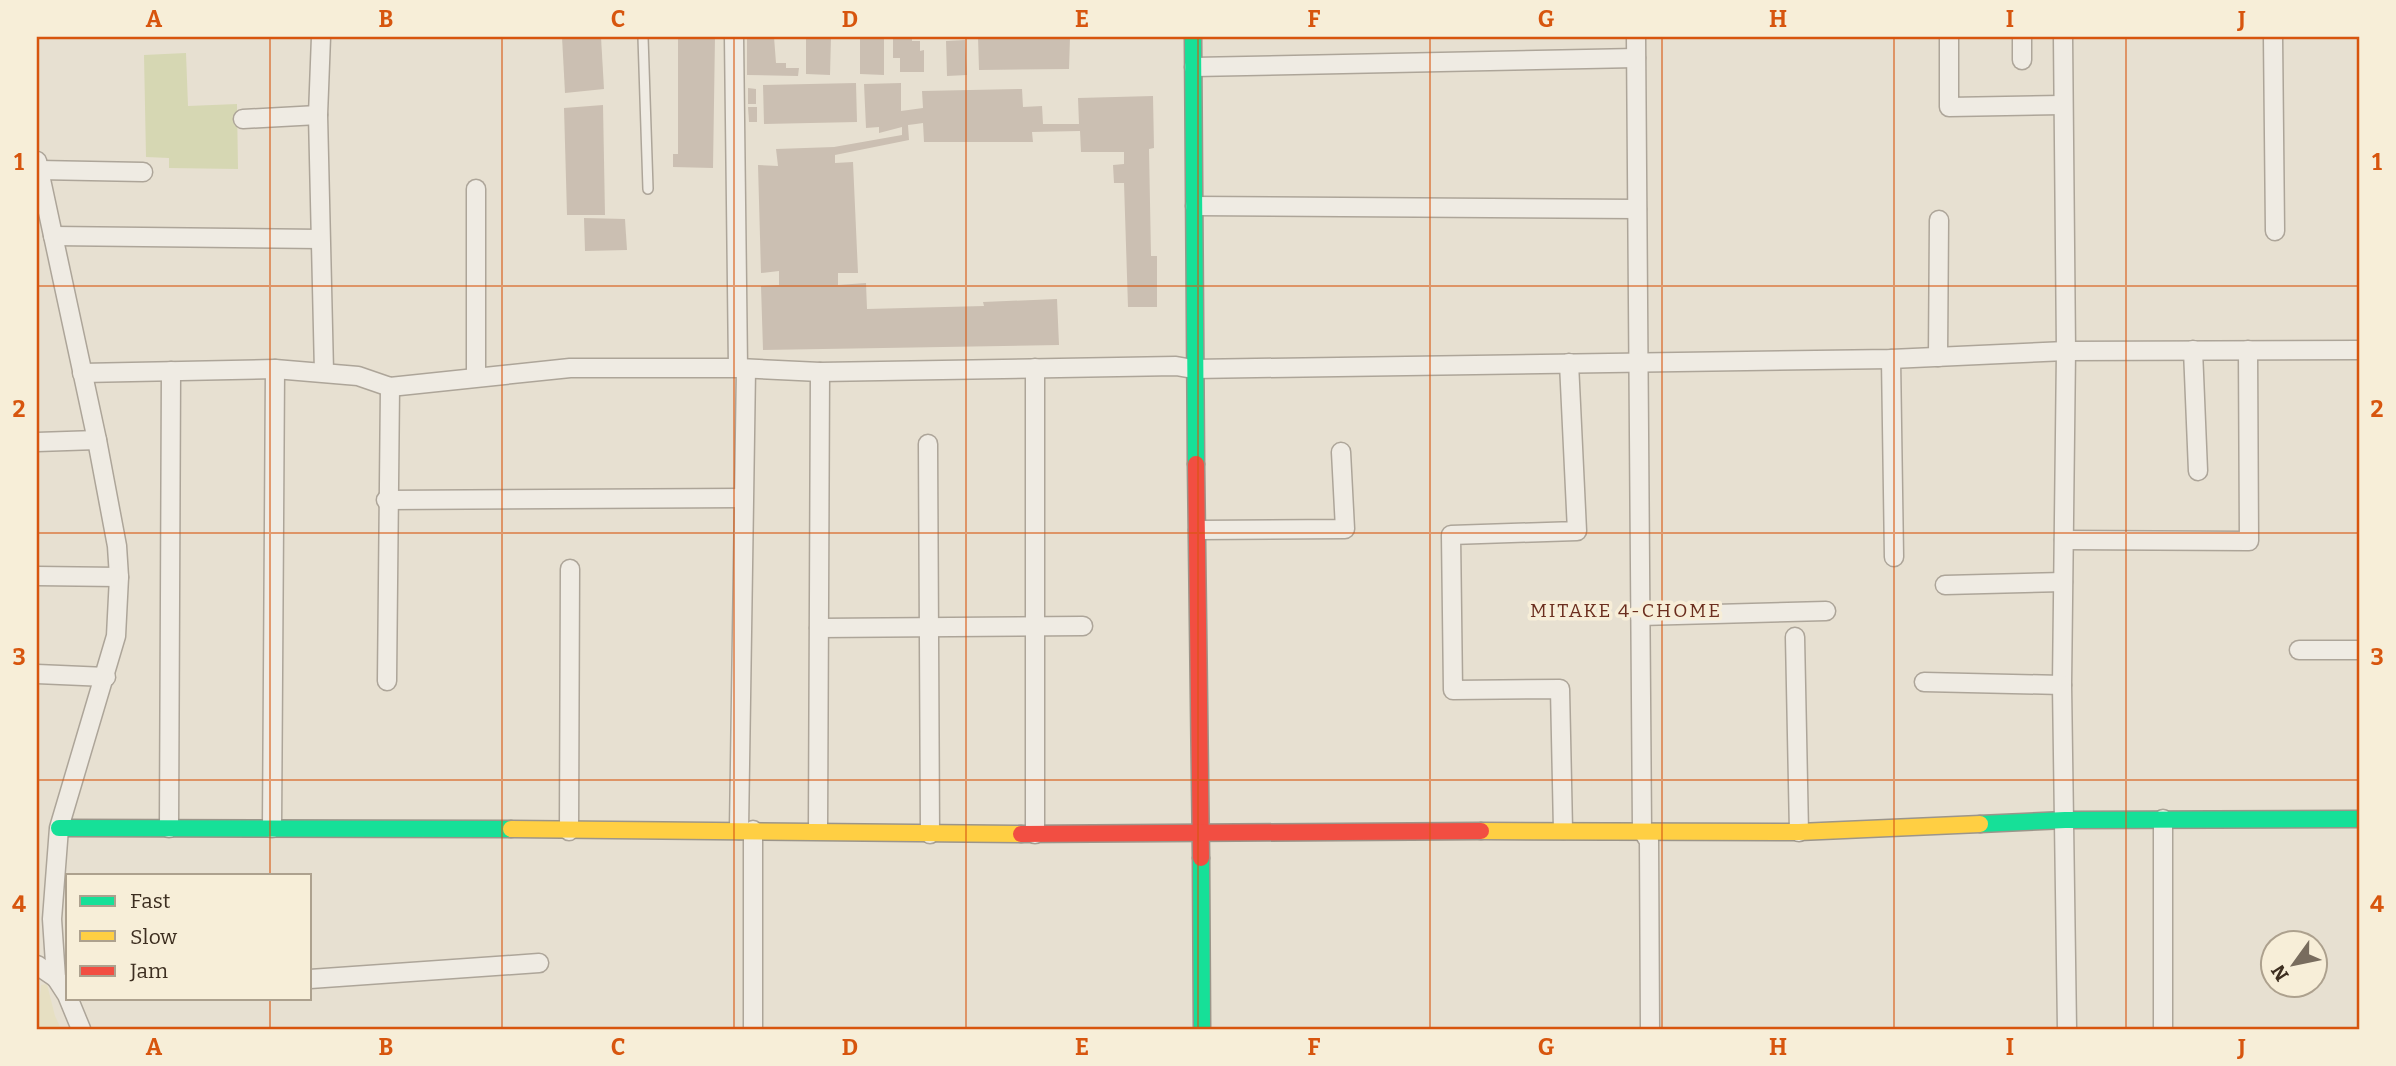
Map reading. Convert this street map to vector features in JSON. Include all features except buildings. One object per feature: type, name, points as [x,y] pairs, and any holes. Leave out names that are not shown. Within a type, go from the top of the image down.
[{"type":"street","points":[[321,37],[318,115],[324,372]]},
{"type":"street","points":[[734,37],[742,368],[746,830],[753,1029]]},
{"type":"street","points":[[1193,37],[1193,369],[1198,530],[1202,1029]]},
{"type":"street","points":[[1636,37],[1642,831],[1648,841],[1650,1029]]},
{"type":"street","points":[[1949,37],[1949,107],[2062,105]]},
{"type":"street","points":[[2022,37],[2022,60]]},
{"type":"street","points":[[2063,37],[2066,351],[2062,685],[2067,1029]]},
{"type":"street","points":[[2273,37],[2275,231]]},
{"type":"street","points":[[1194,67],[1636,58]]},
{"type":"street","points":[[243,119],[318,115]]},
{"type":"street","points":[[56,978],[52,919],[59,828],[116,636],[119,577],[117,546],[97,440],[53,236],[39,189],[38,166],[143,172]]},
{"type":"street","points":[[476,189],[476,377]]},
{"type":"street","points":[[1195,206],[1637,209]]},
{"type":"street","points":[[1938,356],[1939,220]]},
{"type":"street","points":[[53,236],[320,239]]},
{"type":"street","points":[[2193,350],[2198,471]]},
{"type":"street","points":[[2064,540],[2249,541],[2248,350]]},
{"type":"street","points":[[82,373],[275,369],[358,376],[390,387],[570,368],[742,368],[820,372],[1175,366],[1193,369],[1891,359],[2066,351],[2359,350]]},
{"type":"street","points":[[1891,359],[1894,557]]},
{"type":"street","points":[[1563,830],[1560,690],[1453,690],[1451,535],[1577,531],[1569,363]]},
{"type":"street","points":[[1035,368],[1035,834]]},
{"type":"street","points":[[272,828],[275,369]]},
{"type":"street","points":[[169,828],[171,371]]},
{"type":"street","points":[[818,830],[820,372]]},
{"type":"street","points":[[387,681],[386,500],[390,387]]},
{"type":"street","points":[[37,442],[97,440]]},
{"type":"street","points":[[928,444],[930,835]]},
{"type":"street","points":[[1198,530],[1345,529],[1341,452]]},
{"type":"street","points":[[386,500],[742,498]]},
{"type":"street","points":[[569,831],[570,569]]},
{"type":"street","points":[[37,576],[119,577]]},
{"type":"street","points":[[1945,585],[2063,582]]},
{"type":"street","points":[[1640,616],[1826,611]]},
{"type":"street","points":[[819,628],[1083,626]]},
{"type":"street","points":[[1795,637],[1799,832]]},
{"type":"street","points":[[2299,650],[2359,650]]},
{"type":"street","points":[[37,674],[106,677]]},
{"type":"street","points":[[1924,682],[2062,685]]},
{"type":"street","points":[[2163,819],[2163,1029]]},
{"type":"street","points":[[59,828],[818,830],[930,835],[1200,835],[1563,830],[1799,832],[2065,820],[2359,819]]},
{"type":"street","points":[[312,979],[539,963]]},
{"type":"street","points":[[37,965],[56,978],[66,992]]},
{"type":"street","points":[[70,1000],[81,1029]]},
{"type":"lane","points":[[643,37],[648,189]]},
{"type":"shaded area","points":[[47,984],[61,1029],[37,1029],[41,985]]},
{"type":"green space","points":[[186,53],[188,106],[237,104],[238,169],[169,168],[169,158],[146,157],[144,55]]},
{"type":"traffic: fast","points":[[1193,37],[1196,464]]},
{"type":"traffic: fast","points":[[1980,824],[2065,820],[2359,819]]},
{"type":"traffic: fast","points":[[59,828],[511,829]]},
{"type":"traffic: fast","points":[[1201,858],[1202,1029]]},
{"type":"traffic: slow","points":[[1481,831],[1799,832],[1980,824]]},
{"type":"traffic: slow","points":[[511,829],[1021,834]]},
{"type":"traffic: jam","points":[[1196,464],[1201,858]]},
{"type":"traffic: jam","points":[[1021,834],[1481,831]]},
{"type":"district","name":"MITAKE 4-CHOME","points":[[1626,610]]}]
